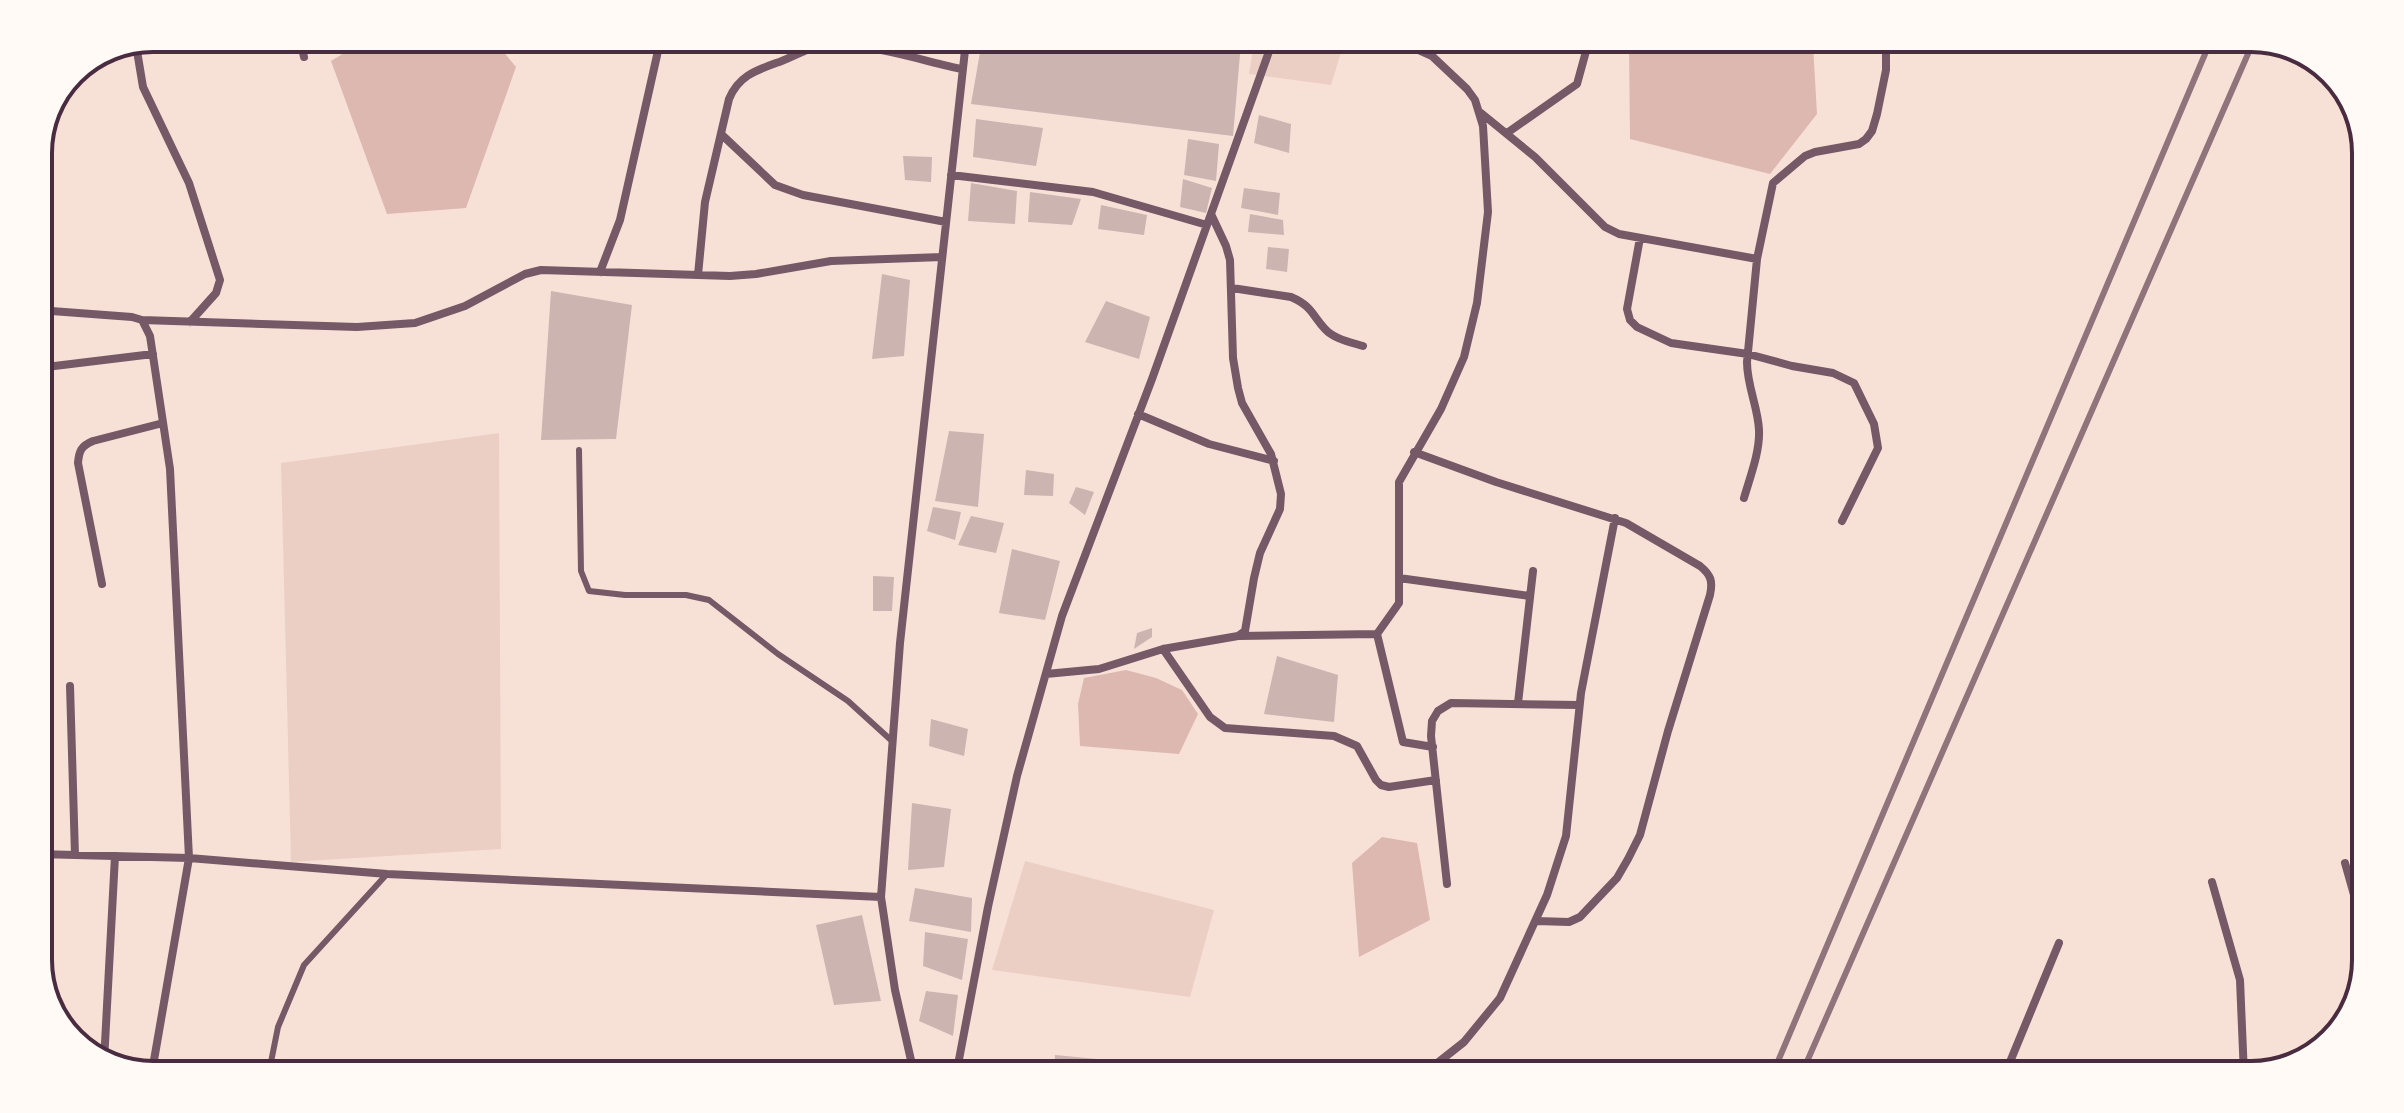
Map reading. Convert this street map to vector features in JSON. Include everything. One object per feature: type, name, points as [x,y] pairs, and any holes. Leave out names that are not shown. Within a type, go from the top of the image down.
[{"type":"street","points":[[303,52],[304,57]]},
{"type":"street","points":[[600,272],[620,220],[658,52]]},
{"type":"street","points":[[698,275],[705,202],[734,87],[743,78],[802,52]]},
{"type":"street","points":[[884,52],[962,69]]},
{"type":"street","points":[[911,1061],[895,990],[881,897],[900,643],[964,52]]},
{"type":"street","points":[[959,1061],[1017,776],[1062,616],[1269,52]]},
{"type":"street","points":[[1425,52],[1448,69],[1467,89],[1481,113],[1535,157],[1594,218],[1619,234],[1757,259]]},
{"type":"street","points":[[1507,133],[1577,84],[1586,52]]},
{"type":"street","points":[[1744,498],[1759,443],[1759,428],[1747,376],[1757,259],[1769,193],[1780,175],[1805,156],[1859,144],[1872,131],[1886,70],[1886,52]]},
{"type":"street","points":[[137,54],[143,87],[189,183],[218,271],[220,286],[190,322]]},
{"type":"street","points":[[1433,747],[1403,742],[1377,634],[1399,603],[1399,482],[1441,409],[1464,357],[1477,303],[1488,212],[1481,113]]},
{"type":"street","points":[[721,134],[775,185],[803,195],[946,222]]},
{"type":"street","points":[[951,175],[1093,192],[1207,225]]},
{"type":"street","points":[[1211,214],[1230,260],[1233,358],[1238,388],[1242,403],[1274,461],[1281,494],[1280,509],[1260,553],[1247,625],[1238,636]]},
{"type":"street","points":[[1640,238],[1627,309],[1630,320],[1648,334],[1671,343],[1748,354],[1833,373],[1854,383],[1874,424],[1878,448],[1842,521]]},
{"type":"street","points":[[52,311],[142,320],[357,327],[415,323],[465,306],[525,274],[541,270],[756,274],[831,261],[942,257]]},
{"type":"street","points":[[1232,288],[1291,297],[1315,313],[1327,331],[1363,346]]},
{"type":"street","points":[[142,320],[147,325],[153,354],[170,469],[189,858],[154,1061]]},
{"type":"street","points":[[52,366],[153,354]]},
{"type":"street","points":[[1138,414],[1209,444],[1274,461]]},
{"type":"street","points":[[102,584],[78,463],[79,452],[84,445],[93,441],[163,423]]},
{"type":"street","points":[[1414,452],[1496,482],[1615,518],[1708,572],[1712,586],[1640,835],[1628,859],[1617,878],[1580,917],[1569,922],[1536,921]]},
{"type":"street","points":[[1440,1061],[1464,1042],[1500,998],[1536,921],[1566,836],[1579,705],[1615,518]]},
{"type":"street","points":[[1518,703],[1533,571]]},
{"type":"street","points":[[1399,578],[1530,596]]},
{"type":"street","points":[[1046,674],[1099,669],[1163,649],[1238,636],[1377,634]]},
{"type":"street","points":[[1163,649],[1210,717],[1225,728],[1334,736],[1357,746],[1381,785],[1389,787],[1436,780]]},
{"type":"street","points":[[70,686],[75,855]]},
{"type":"street","points":[[1447,884],[1433,747],[1432,721],[1438,711],[1451,703],[1579,705]]},
{"type":"street","points":[[52,854],[189,858],[387,874],[881,897]]},
{"type":"street","points":[[105,1048],[115,856]]},
{"type":"street","points":[[2345,863],[2352,888]]},
{"type":"street","points":[[2212,882],[2240,980],[2243,1061]]},
{"type":"street","points":[[2010,1061],[2059,943]]},
{"type":"lane","points":[[579,450],[581,571],[589,591],[625,595],[686,595],[709,600],[778,654],[848,701],[892,741]]},
{"type":"lane","points":[[271,1061],[278,1027],[304,965],[387,874]]},
{"type":"shaded area","points":[[346,52],[504,52],[516,67],[466,208],[387,214],[331,61]]},
{"type":"shaded area","points":[[1253,52],[1341,52],[1331,85],[1249,74]]},
{"type":"shaded area","points":[[1629,52],[1813,52],[1817,114],[1770,174],[1630,139]]},
{"type":"shaded area","points":[[499,433],[501,849],[291,862],[281,463]]},
{"type":"shaded area","points":[[1126,670],[1156,678],[1182,690],[1198,714],[1179,754],[1080,746],[1078,704],[1084,678]]},
{"type":"shaded area","points":[[1382,837],[1417,843],[1430,920],[1359,957],[1352,863]]},
{"type":"shaded area","points":[[1025,861],[1214,910],[1190,997],[992,970]]},
{"type":"building","points":[[980,52],[1240,52],[1233,136],[971,104]]},
{"type":"building","points":[[1259,115],[1291,124],[1289,153],[1254,143]]},
{"type":"building","points":[[976,119],[1043,128],[1036,166],[973,157]]},
{"type":"building","points":[[1188,139],[1219,144],[1216,181],[1184,175]]},
{"type":"building","points":[[903,156],[932,157],[931,182],[905,180]]},
{"type":"building","points":[[1183,179],[1212,188],[1206,213],[1180,207]]},
{"type":"building","points":[[971,183],[1017,191],[1015,224],[968,221]]},
{"type":"building","points":[[1244,188],[1280,193],[1278,215],[1241,208]]},
{"type":"building","points":[[1030,192],[1081,199],[1072,225],[1028,222]]},
{"type":"building","points":[[1101,205],[1147,215],[1144,235],[1098,229]]},
{"type":"building","points":[[1250,214],[1283,220],[1284,235],[1248,232]]},
{"type":"building","points":[[1268,247],[1289,249],[1287,272],[1266,269]]},
{"type":"building","points":[[882,274],[910,280],[904,356],[872,359]]},
{"type":"building","points":[[551,291],[632,305],[616,439],[541,440]]},
{"type":"building","points":[[1106,301],[1150,317],[1139,359],[1085,342]]},
{"type":"building","points":[[949,431],[984,434],[978,507],[935,501]]},
{"type":"building","points":[[1026,470],[1054,474],[1053,496],[1024,495]]},
{"type":"building","points":[[1076,487],[1094,492],[1085,515],[1069,503]]},
{"type":"building","points":[[933,507],[961,512],[955,540],[927,531]]},
{"type":"building","points":[[971,516],[1004,523],[996,553],[958,545]]},
{"type":"building","points":[[1012,549],[1060,561],[1045,620],[999,613]]},
{"type":"building","points":[[873,576],[894,577],[892,611],[873,611]]},
{"type":"building","points":[[1152,628],[1152,637],[1134,649],[1137,633]]},
{"type":"building","points":[[1277,656],[1338,675],[1334,722],[1264,714]]},
{"type":"building","points":[[931,719],[968,729],[964,756],[929,746]]},
{"type":"building","points":[[912,803],[951,809],[944,867],[908,870]]},
{"type":"building","points":[[915,888],[972,898],[971,932],[909,921]]},
{"type":"building","points":[[862,915],[881,1001],[834,1005],[816,925]]},
{"type":"building","points":[[925,932],[968,939],[962,980],[923,966]]},
{"type":"building","points":[[926,991],[958,995],[953,1036],[919,1021]]},
{"type":"building","points":[[1055,1055],[1118,1061],[1055,1061]]},
{"type":"railway","points":[[1778,1061],[2206,52]]},
{"type":"railway","points":[[1807,1061],[2249,52]]}]
